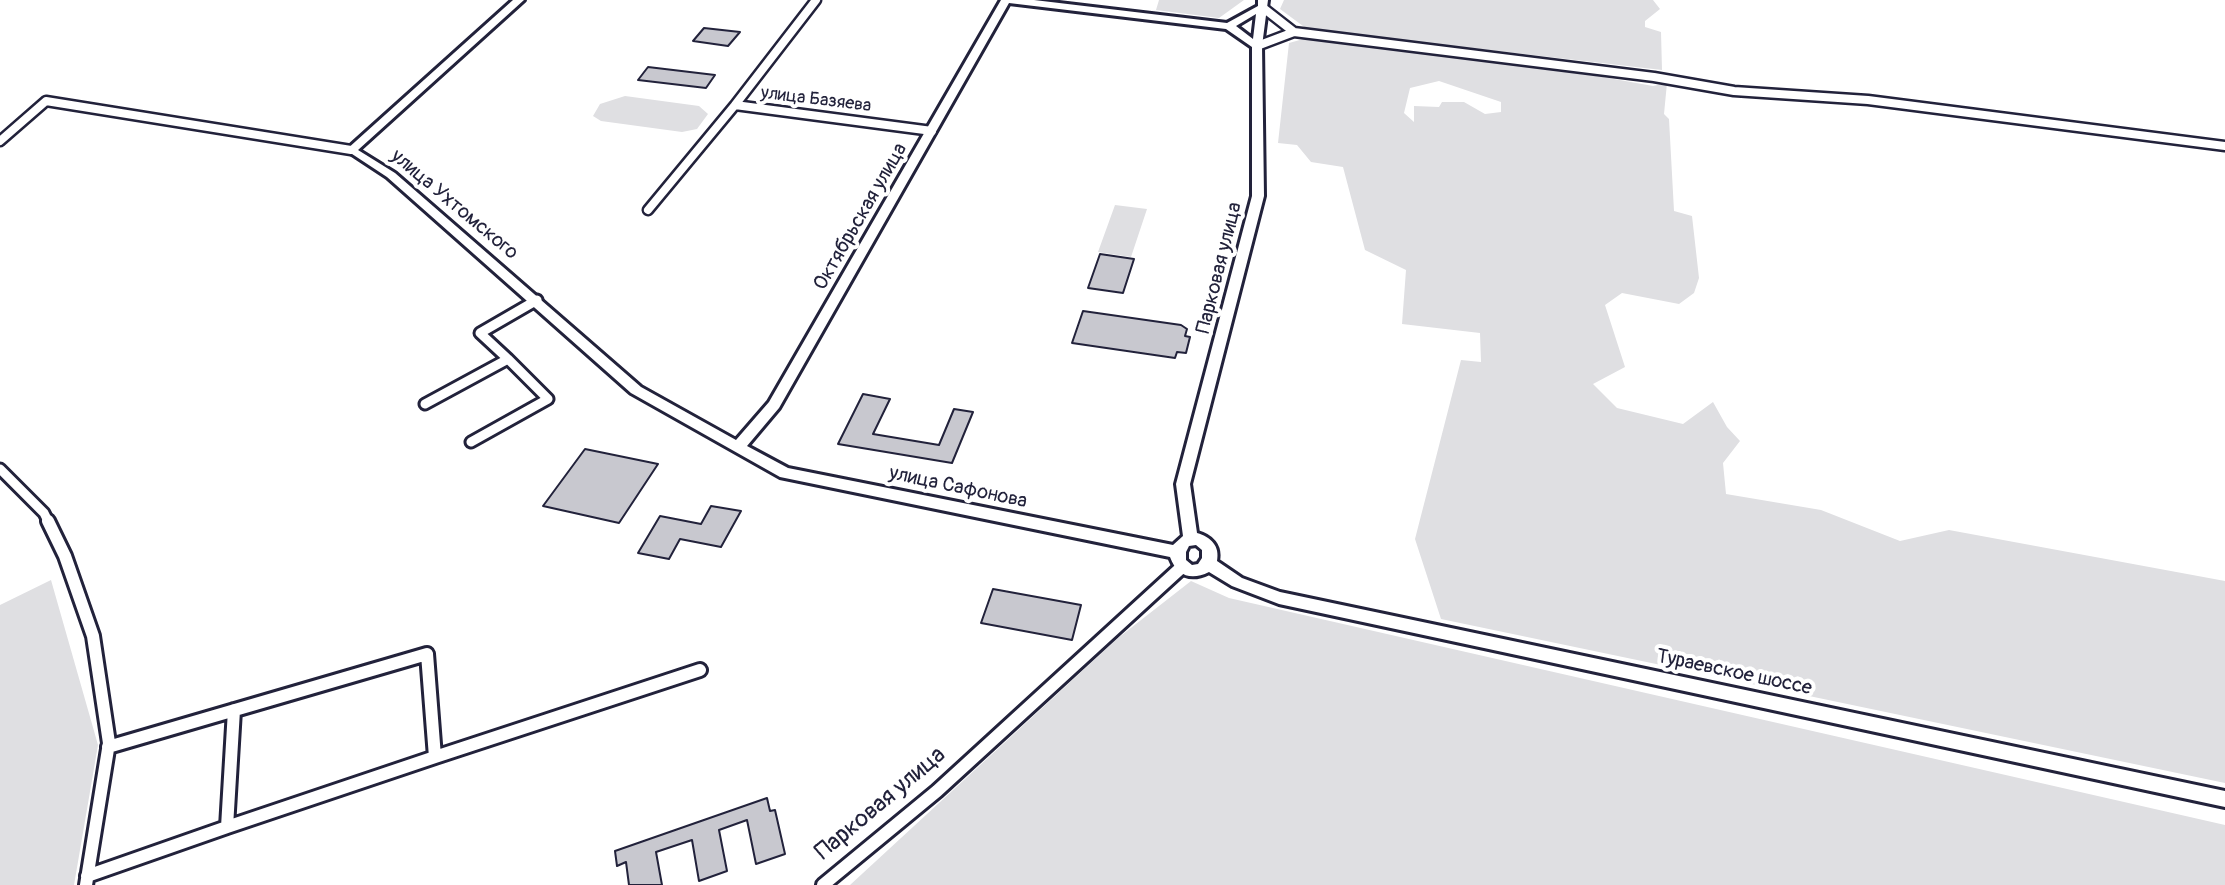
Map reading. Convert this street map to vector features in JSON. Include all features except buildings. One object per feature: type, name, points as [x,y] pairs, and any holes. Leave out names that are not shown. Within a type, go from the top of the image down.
[{"type":"street","points":[[351,150],[519,0]]},
{"type":"street","points":[[735,105],[816,0]]},
{"type":"street","points":[[1008,0],[1071,4],[1229,26],[1257,46],[1294,32],[1654,77],[1703,87],[1811,100],[1868,100],[2225,146]]},
{"type":"street","name":"Октябрьская улица","points":[[739,446],[774,405],[1008,0]]},
{"type":"street","points":[[1229,26],[1262,3],[1294,32]]},
{"type":"street","name":"Парковая улица","points":[[1191,541],[1183,484],[1258,196],[1257,46],[1262,3]]},
{"type":"street","name":"улица Ухтомского","points":[[0,141],[46,101],[351,150],[391,175],[636,390],[739,446]]},
{"type":"street","name":"улица Базяева","points":[[648,210],[735,105],[932,131]]},
{"type":"street","points":[[471,442],[548,399],[480,333],[537,300]]},
{"type":"street","points":[[425,404],[508,359]]},
{"type":"street","name":"улица Сафонова","points":[[739,446],[785,473],[1180,559]]},
{"type":"street","points":[[0,469],[44,513],[70,569],[93,636],[108,747],[87,880],[227,827],[700,670]]},
{"type":"street","points":[[1191,541],[1209,548],[1212,556],[1209,564],[1199,569],[1180,559],[1180,545],[1191,541]]},
{"type":"street","name":"Парковая улица","points":[[823,885],[937,791],[1180,559]]},
{"type":"street","name":"Тураевское шоссе","points":[[1209,564],[1237,582],[1279,598],[2225,799]]},
{"type":"street","points":[[108,747],[427,654],[435,757]]},
{"type":"street","points":[[227,827],[234,710]]},
{"type":"shaded area","points":[[1159,0],[1244,0],[1219,18],[1156,10]]},
{"type":"shaded area","points":[[1284,0],[1653,0],[1660,9],[1645,21],[1645,27],[1661,32],[1662,70],[1307,29],[1280,9]]},
{"type":"shaded area","points":[[1307,38],[1653,86],[1667,83],[1664,114],[1669,119],[1674,211],[1692,216],[1699,278],[1694,293],[1679,304],[1622,293],[1605,305],[1625,367],[1593,384],[1617,408],[1683,424],[1713,402],[1727,427],[1740,441],[1723,463],[1726,494],[1821,510],[1900,541],[1949,530],[2225,581],[2225,783],[1441,619],[1415,539],[1461,360],[1481,362],[1480,333],[1402,324],[1406,270],[1365,250],[1343,167],[1311,162],[1297,145],[1278,143],[1289,43]],"holes":[[[1439,81],[1501,102],[1501,112],[1485,114],[1464,102],[1442,102],[1439,107],[1414,106],[1414,122],[1404,113],[1410,88]]]},
{"type":"shaded area","points":[[625,96],[699,106],[708,114],[697,129],[682,132],[601,121],[593,116],[600,104]]},
{"type":"shaded area","points":[[1115,205],[1147,209],[1131,257],[1098,252]]},
{"type":"shaded area","points":[[51,580],[98,745],[74,885],[0,885],[0,605]]},
{"type":"shaded area","points":[[1191,581],[1229,598],[2225,825],[2225,885],[850,885],[1118,638]]}]
